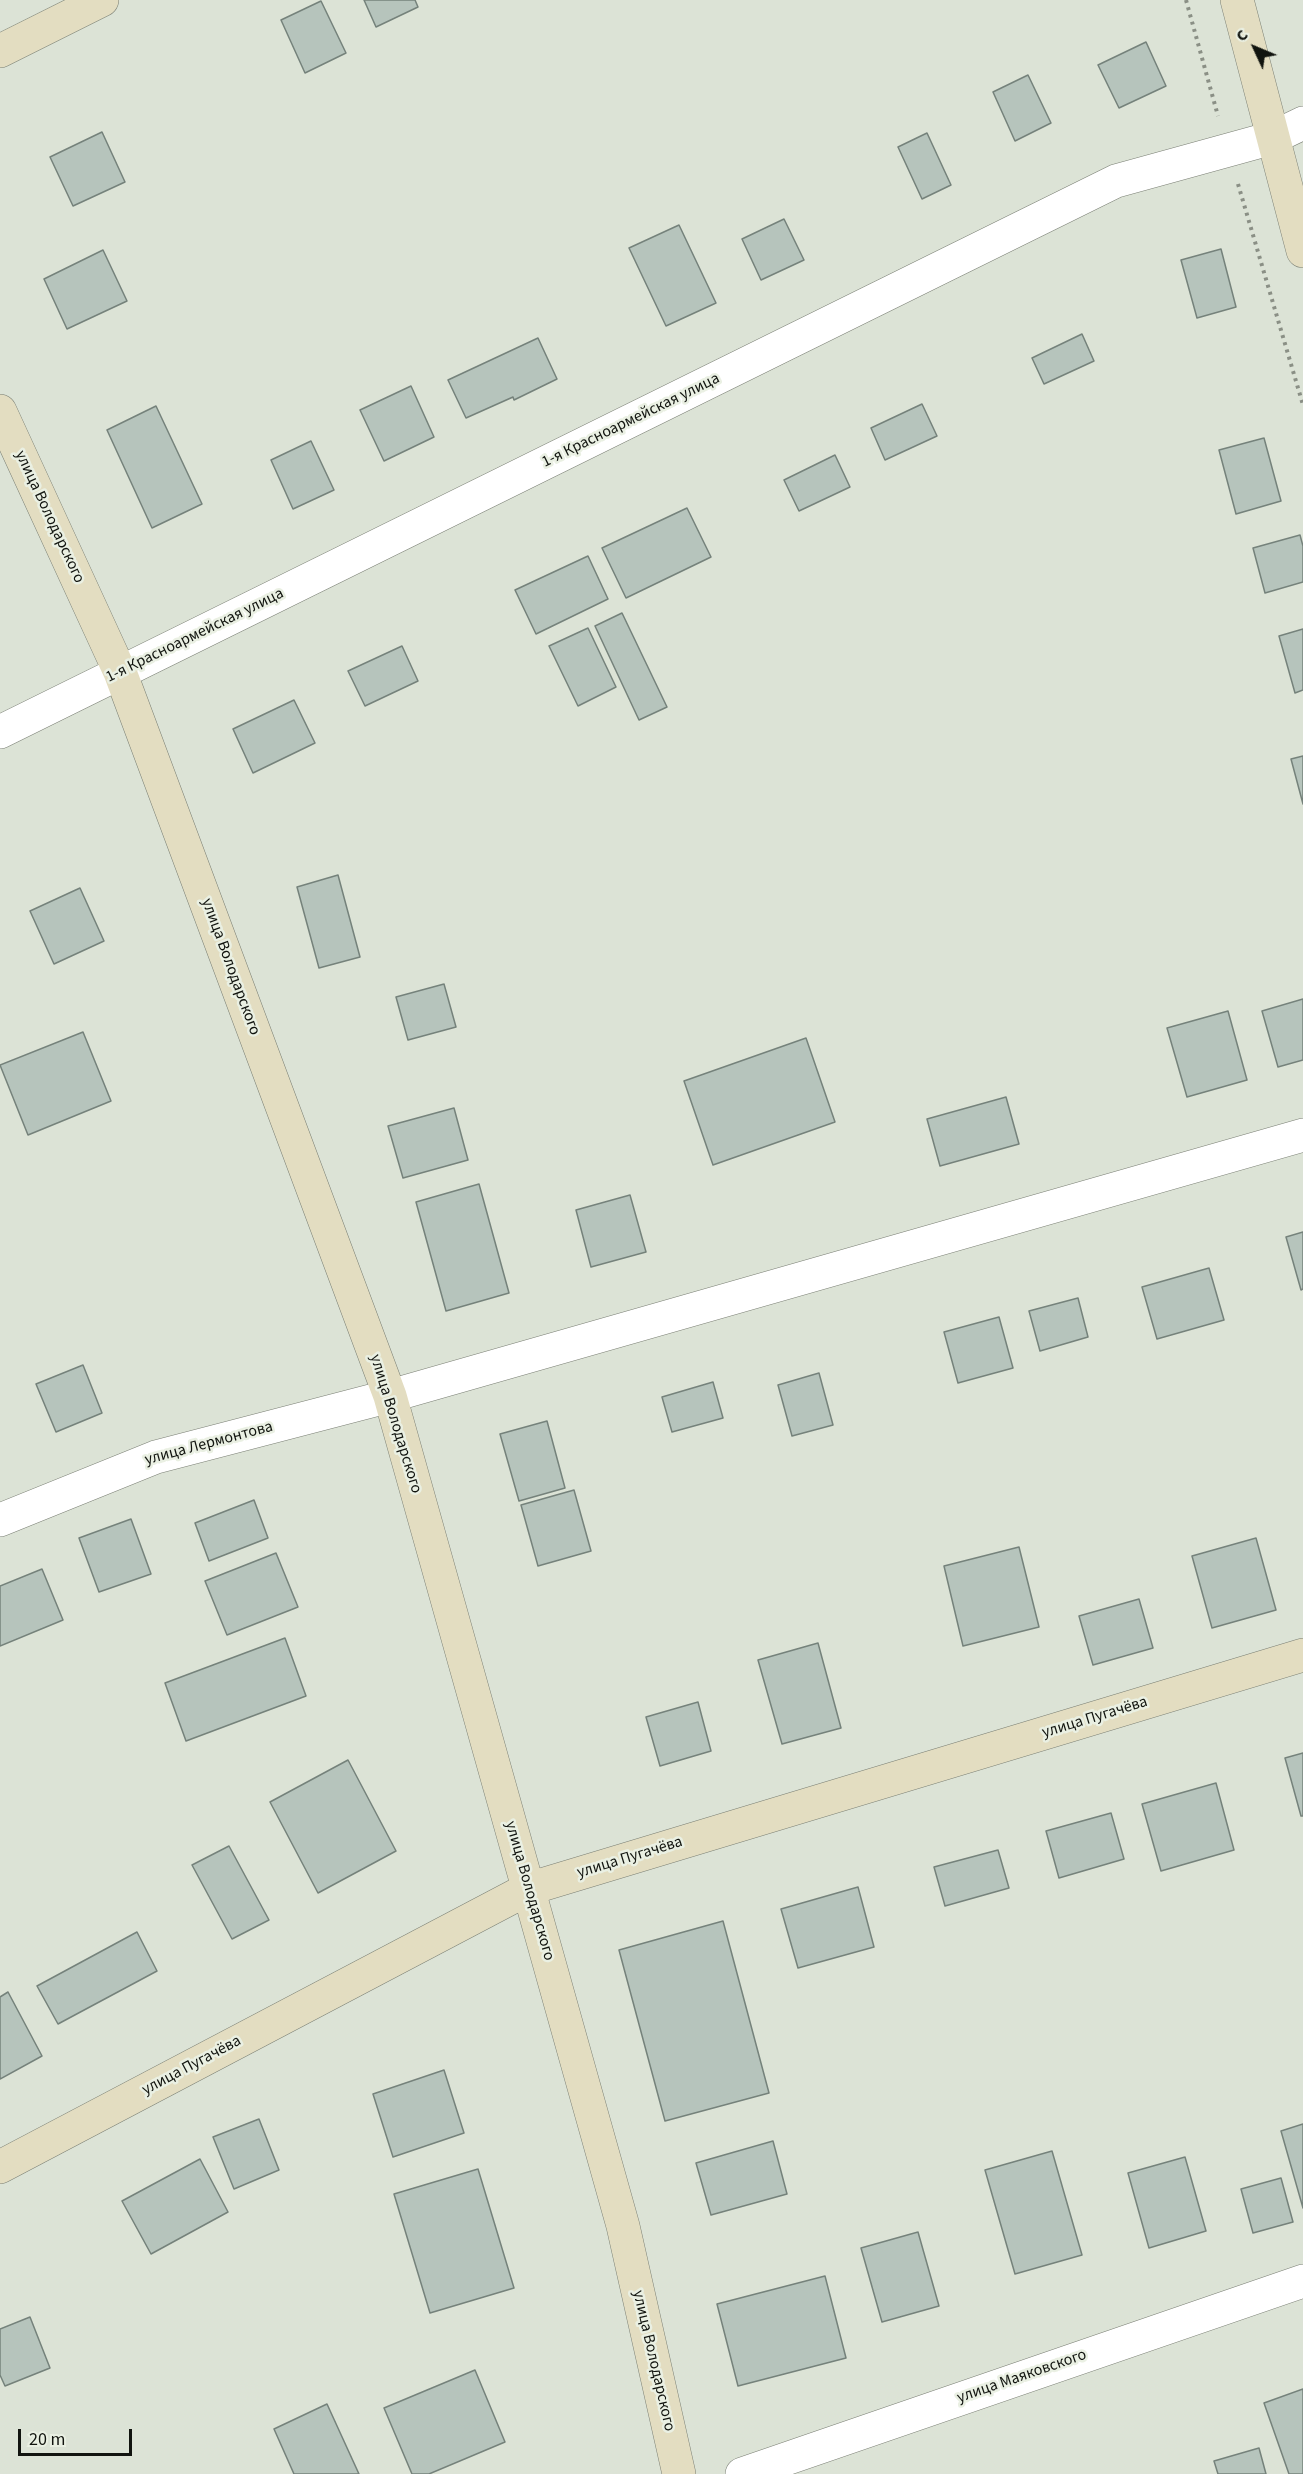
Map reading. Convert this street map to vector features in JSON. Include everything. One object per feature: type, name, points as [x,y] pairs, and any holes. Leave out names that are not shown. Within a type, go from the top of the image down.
[{"type":"main road","points":[[0,51],[102,0]]},
{"type":"main road","points":[[1237,0],[1303,250]]},
{"type":"main road","name":"улица Володарского","points":[[0,411],[120,672],[390,1396],[623,2226],[680,2474]]},
{"type":"main road","name":"улица Пугачёва","points":[[0,2168],[528,1888],[1303,1655]]},
{"type":"street","name":"1-я Красноармейская улица","points":[[0,732],[1116,181],[1272,138],[1303,123]]},
{"type":"street","name":"улица Лермонтова","points":[[0,1520],[156,1457],[390,1396],[1303,1135]]},
{"type":"street","name":"улица Маяковского","points":[[742,2474],[1303,2281]]},
{"type":"path","points":[[1186,0],[1303,405]]},
{"type":"building","points":[[364,0],[415,0],[418,7],[376,27]]},
{"type":"building","points":[[321,1],[346,53],[305,73],[281,20]]},
{"type":"building","points":[[1146,42],[1166,86],[1119,108],[1098,65]]},
{"type":"building","points":[[1028,75],[1051,123],[1015,141],[993,92]]},
{"type":"building","points":[[102,132],[125,182],[73,206],[50,157]]},
{"type":"building","points":[[927,133],[951,185],[922,199],[898,147]]},
{"type":"building","points":[[784,219],[804,260],[761,280],[742,239]]},
{"type":"building","points":[[679,225],[716,303],[666,326],[629,248]]},
{"type":"building","points":[[1221,249],[1236,307],[1197,318],[1181,260]]},
{"type":"building","points":[[103,250],[127,301],[67,329],[44,279]]},
{"type":"building","points":[[1082,334],[1094,361],[1044,384],[1032,358]]},
{"type":"building","points":[[538,338],[557,379],[514,400],[513,397],[466,418],[448,380]]},
{"type":"building","points":[[411,386],[434,437],[384,461],[360,410]]},
{"type":"building","points":[[922,404],[937,436],[885,460],[871,428]]},
{"type":"building","points":[[156,406],[202,504],[152,528],[107,430]]},
{"type":"building","points":[[1264,438],[1281,501],[1236,514],[1219,450]]},
{"type":"building","points":[[311,441],[334,490],[293,509],[271,460]]},
{"type":"building","points":[[835,455],[850,487],[799,511],[784,480]]},
{"type":"building","points":[[687,508],[711,557],[626,598],[602,548]]},
{"type":"building","points":[[1300,535],[1303,546],[1303,582],[1265,593],[1253,548]]},
{"type":"building","points":[[588,556],[608,599],[536,634],[515,590]]},
{"type":"building","points":[[622,613],[667,707],[639,720],[595,626]]},
{"type":"building","points":[[588,628],[616,687],[578,706],[549,646]]},
{"type":"building","points":[[1303,629],[1303,690],[1295,693],[1279,636]]},
{"type":"building","points":[[402,646],[418,681],[365,706],[348,671]]},
{"type":"building","points":[[294,700],[315,743],[253,773],[233,729]]},
{"type":"building","points":[[1303,756],[1303,804],[1291,759]]},
{"type":"building","points":[[338,875],[360,957],[319,968],[297,887]]},
{"type":"building","points":[[80,888],[104,941],[54,964],[30,911]]},
{"type":"building","points":[[444,984],[456,1027],[408,1040],[396,997]]},
{"type":"building","points":[[1303,999],[1303,1060],[1278,1067],[1262,1011]]},
{"type":"building","points":[[1228,1011],[1247,1080],[1187,1097],[1167,1028]]},
{"type":"building","points":[[83,1032],[111,1101],[28,1135],[0,1065]]},
{"type":"building","points":[[806,1038],[835,1122],[713,1165],[684,1081]]},
{"type":"building","points":[[1006,1097],[1019,1144],[940,1166],[927,1119]]},
{"type":"building","points":[[454,1108],[468,1160],[403,1178],[388,1126]]},
{"type":"building","points":[[479,1184],[509,1293],[446,1311],[416,1202]]},
{"type":"building","points":[[630,1195],[646,1252],[591,1267],[576,1210]]},
{"type":"building","points":[[1303,1232],[1303,1289],[1301,1290],[1286,1237]]},
{"type":"building","points":[[1209,1268],[1224,1320],[1157,1339],[1142,1287]]},
{"type":"building","points":[[1078,1298],[1088,1337],[1040,1351],[1029,1311]]},
{"type":"building","points":[[999,1317],[1013,1368],[958,1383],[944,1332]]},
{"type":"building","points":[[83,1365],[102,1413],[56,1432],[36,1384]]},
{"type":"building","points":[[819,1373],[833,1425],[792,1436],[778,1385]]},
{"type":"building","points":[[713,1382],[723,1418],[672,1432],[662,1397]]},
{"type":"building","points":[[547,1421],[565,1488],[519,1501],[500,1434]]},
{"type":"building","points":[[574,1490],[591,1551],[538,1566],[521,1505]]},
{"type":"building","points":[[254,1500],[268,1538],[209,1561],[195,1523]]},
{"type":"building","points":[[131,1519],[151,1574],[99,1592],[79,1538]]},
{"type":"building","points":[[1256,1538],[1276,1610],[1212,1628],[1192,1556]]},
{"type":"building","points":[[1019,1547],[1039,1627],[963,1646],[944,1566]]},
{"type":"building","points":[[276,1553],[298,1607],[227,1635],[205,1581]]},
{"type":"building","points":[[42,1569],[63,1620],[0,1646],[0,1586]]},
{"type":"building","points":[[1139,1599],[1153,1648],[1093,1665],[1079,1616]]},
{"type":"building","points":[[285,1638],[306,1696],[186,1741],[165,1683]]},
{"type":"building","points":[[818,1643],[841,1728],[782,1744],[758,1660]]},
{"type":"building","points":[[698,1702],[711,1751],[660,1766],[646,1717]]},
{"type":"building","points":[[1303,1753],[1303,1816],[1301,1816],[1285,1758]]},
{"type":"building","points":[[348,1760],[396,1851],[318,1893],[270,1802]]},
{"type":"building","points":[[1216,1783],[1234,1850],[1161,1871],[1142,1804]]},
{"type":"building","points":[[1111,1813],[1124,1859],[1059,1878],[1046,1831]]},
{"type":"building","points":[[229,1846],[269,1920],[232,1939],[192,1865]]},
{"type":"building","points":[[998,1850],[1009,1888],[945,1906],[934,1867]]},
{"type":"building","points":[[858,1887],[874,1947],[798,1968],[781,1909]]},
{"type":"building","points":[[723,1921],[769,2093],[665,2121],[619,1950]]},
{"type":"building","points":[[137,1932],[157,1971],[58,2024],[37,1986]]},
{"type":"building","points":[[8,1992],[42,2056],[0,2079],[0,1997]]},
{"type":"building","points":[[444,2070],[464,2133],[393,2157],[373,2094]]},
{"type":"building","points":[[259,2119],[279,2170],[234,2189],[213,2137]]},
{"type":"building","points":[[1303,2124],[1303,2208],[1281,2131]]},
{"type":"building","points":[[773,2141],[787,2194],[711,2215],[696,2163]]},
{"type":"building","points":[[1052,2151],[1082,2255],[1015,2274],[985,2170]]},
{"type":"building","points":[[1185,2157],[1206,2231],[1149,2248],[1128,2173]]},
{"type":"building","points":[[200,2159],[228,2212],[151,2254],[122,2201]]},
{"type":"building","points":[[478,2169],[514,2288],[430,2313],[394,2194]]},
{"type":"building","points":[[1281,2178],[1293,2222],[1253,2233],[1241,2189]]},
{"type":"building","points":[[918,2232],[939,2306],[882,2322],[861,2248]]},
{"type":"building","points":[[825,2276],[846,2358],[738,2386],[717,2304]]},
{"type":"building","points":[[30,2317],[50,2368],[5,2386],[0,2375],[0,2329]]},
{"type":"building","points":[[475,2370],[505,2442],[429,2474],[412,2474],[384,2408]]},
{"type":"building","points":[[1303,2389],[1303,2474],[1289,2474],[1264,2403]]},
{"type":"building","points":[[327,2404],[359,2474],[294,2474],[274,2429]]},
{"type":"building","points":[[1259,2448],[1266,2474],[1218,2474],[1214,2461]]}]
